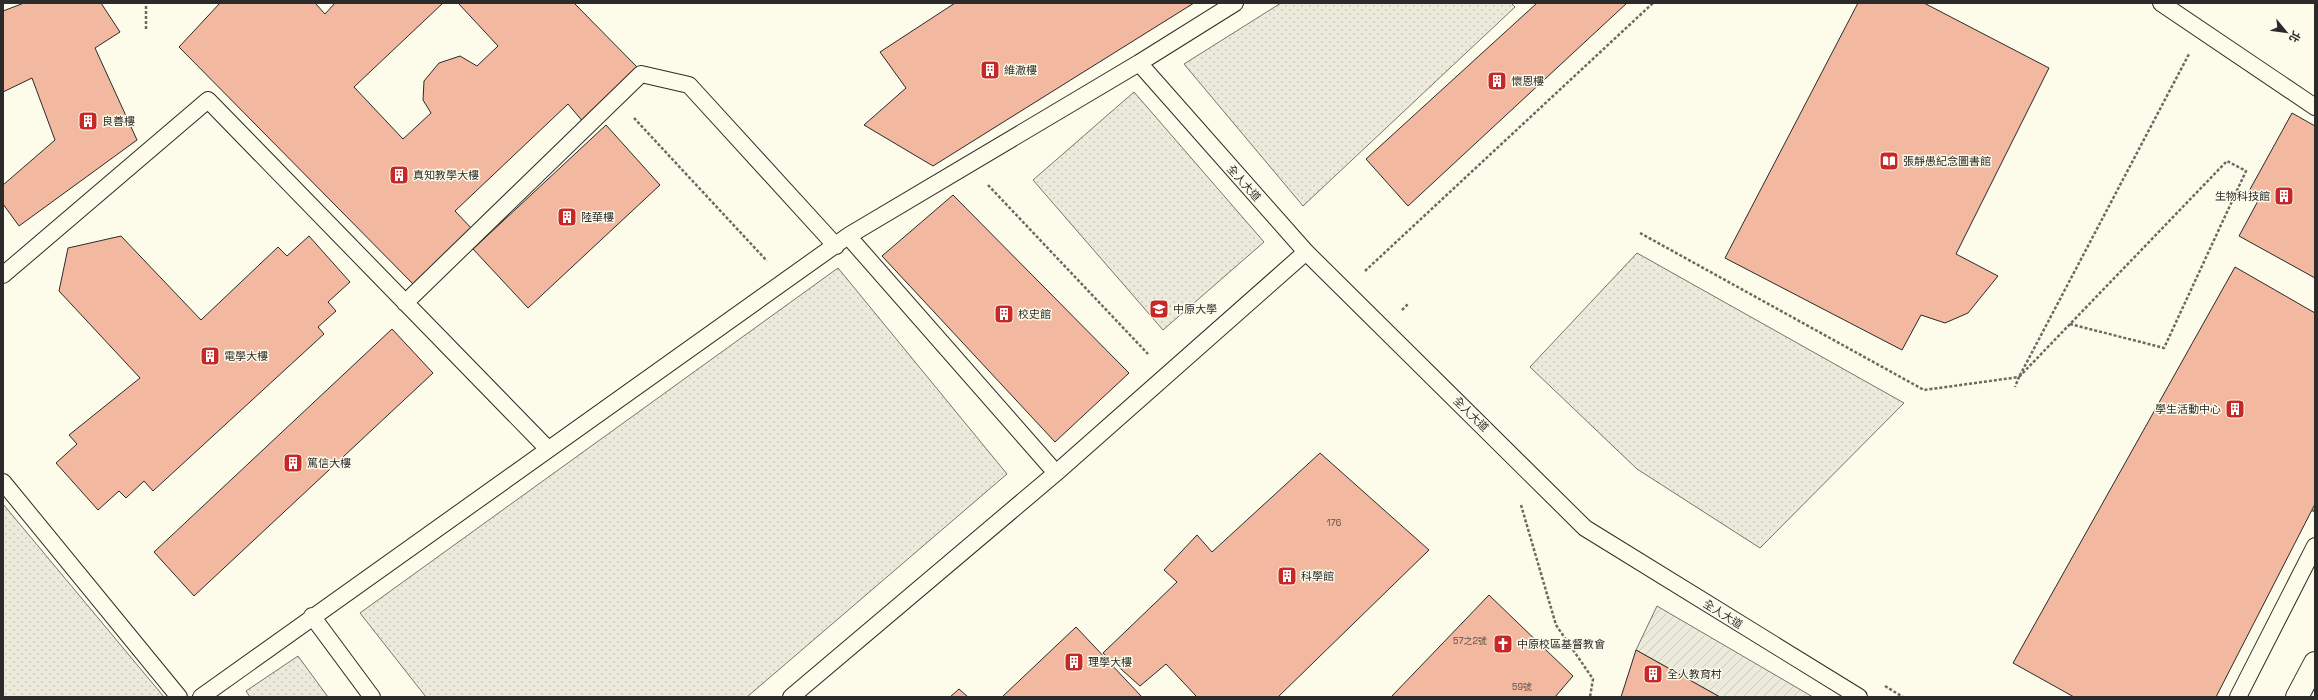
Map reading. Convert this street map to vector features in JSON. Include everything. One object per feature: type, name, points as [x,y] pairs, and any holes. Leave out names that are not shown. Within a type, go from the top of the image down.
[{"type":"street","points":[[2296,697],[2315,663]]},
{"type":"lane","points":[[201,697],[312,616],[842,241],[1139,64],[1235,3]]},
{"type":"lane","points":[[2161,3],[2315,107]]},
{"type":"lane","name":"全人大道","points":[[1139,64],[1306,252],[1585,528],[1859,697]]},
{"type":"lane","points":[[405,303],[640,74],[689,85],[842,241],[1056,473]]},
{"type":"lane","points":[[3,275],[208,100],[548,449]]},
{"type":"lane","points":[[791,697],[1056,473],[1306,252]]},
{"type":"lane","points":[[3,482],[179,697]]},
{"type":"lane","points":[[2238,697],[2315,546]]},
{"type":"lane","points":[[312,616],[372,697]]},
{"type":"path","points":[[146,3],[146,29]]},
{"type":"path","points":[[1345,290],[1653,3]]},
{"type":"path","points":[[2016,387],[2019,378],[2202,31]]},
{"type":"path","points":[[616,99],[786,280]]},
{"type":"path","points":[[1640,233],[1924,390],[2019,378],[2070,324],[2227,161],[2246,172],[2164,348],[2070,324]]},
{"type":"path","points":[[968,165],[1168,375]]},
{"type":"path","points":[[1519,498],[1556,625],[1593,679],[1590,697]]},
{"type":"path","points":[[1883,685],[1903,697]]},
{"type":"shaded area","points":[[1281,3],[1511,3],[1515,7],[1303,206],[1184,64]]},
{"type":"shaded area","points":[[1134,92],[1264,242],[1163,330],[1033,180]]},
{"type":"shaded area","points":[[1637,253],[1904,403],[1760,548],[1637,469],[1530,367]]},
{"type":"shaded area","points":[[838,268],[1007,474],[747,697],[426,697],[360,613]]},
{"type":"shaded area","points":[[3,504],[164,697],[3,697]]},
{"type":"shaded area","points":[[1657,606],[1813,697],[1720,697],[1636,650]]},
{"type":"shaded area","points":[[298,656],[328,697],[250,697],[246,691]]},
{"type":"building","name":"良善樓","points":[[24,3],[101,3],[120,32],[95,48],[137,140],[19,226],[3,204],[3,185],[55,140],[32,78],[3,92],[3,11]]},
{"type":"building","name":"真知教學大樓","points":[[220,3],[315,3],[325,14],[335,3],[443,3],[354,87],[403,139],[431,113],[423,100],[424,81],[439,63],[460,56],[477,66],[498,46],[458,3],[574,3],[639,69],[584,123],[568,104],[455,211],[474,231],[416,287],[179,47]]},
{"type":"building","name":"維澈樓","points":[[955,3],[1194,3],[933,166],[864,125],[906,88],[880,52]]},
{"type":"building","name":"懷恩樓","points":[[1537,3],[1627,3],[1408,206],[1366,159]]},
{"type":"building","name":"張靜愚紀念圖書館","points":[[1858,3],[1924,3],[2049,68],[1956,254],[1998,276],[1968,313],[1945,323],[1921,315],[1902,350],[1725,258]]},
{"type":"building","name":"生物科技館","points":[[2292,113],[2315,126],[2315,278],[2239,236],[2259,199],[2248,193]]},
{"type":"building","name":"陸華樓","points":[[606,125],[660,185],[528,308],[473,249]]},
{"type":"building","name":"校史館","points":[[953,195],[1129,373],[1055,442],[882,256]]},
{"type":"building","name":"電學大樓","points":[[121,236],[201,320],[278,247],[287,256],[309,236],[350,282],[328,302],[336,311],[318,327],[324,334],[153,491],[144,481],[126,498],[119,491],[98,510],[56,463],[77,444],[69,435],[140,378],[59,291],[68,248]]},
{"type":"building","name":"學生活動中心","points":[[2235,267],[2315,313],[2315,504],[2216,697],[2074,697],[2013,663]]},
{"type":"building","name":"篤信大樓","points":[[392,329],[433,373],[194,596],[154,552]]},
{"type":"building","name":"科學館","points":[[1320,453],[1429,550],[1278,697],[1197,697],[1166,664],[1140,686],[1103,653],[1177,582],[1164,570],[1197,535],[1212,552]]},
{"type":"building","points":[[1489,595],[1573,676],[1555,697],[1391,697]]},
{"type":"building","name":"理學大樓","points":[[1076,627],[1142,697],[1002,697]]},
{"type":"building","name":"全人教育村","points":[[1636,650],[1720,697],[1621,697]]},
{"type":"building","points":[[959,689],[968,697],[950,697]]},
{"type":"place","name":"維澈樓","points":[[990,70]]},
{"type":"place","name":"懷恩樓","points":[[1497,81]]},
{"type":"place","name":"良善樓","points":[[88,121]]},
{"type":"place","name":"張靜愚紀念圖書館","points":[[1889,161]]},
{"type":"place","name":"真知教學大樓","points":[[399,175]]},
{"type":"place","name":"生物科技館","points":[[2284,196]]},
{"type":"place","name":"陸華樓","points":[[567,217]]},
{"type":"place","name":"中原大學","points":[[1159,309]]},
{"type":"place","name":"校史館","points":[[1004,314]]},
{"type":"place","name":"電學大樓","points":[[210,356]]},
{"type":"place","name":"學生活動中心","points":[[2235,409]]},
{"type":"place","name":"篤信大樓","points":[[293,463]]},
{"type":"place","name":"科學館","points":[[1287,576]]},
{"type":"place","name":"中原校區基督教會","points":[[1503,644]]},
{"type":"place","name":"理學大樓","points":[[1074,662]]},
{"type":"place","name":"全人教育村","points":[[1653,674]]}]
